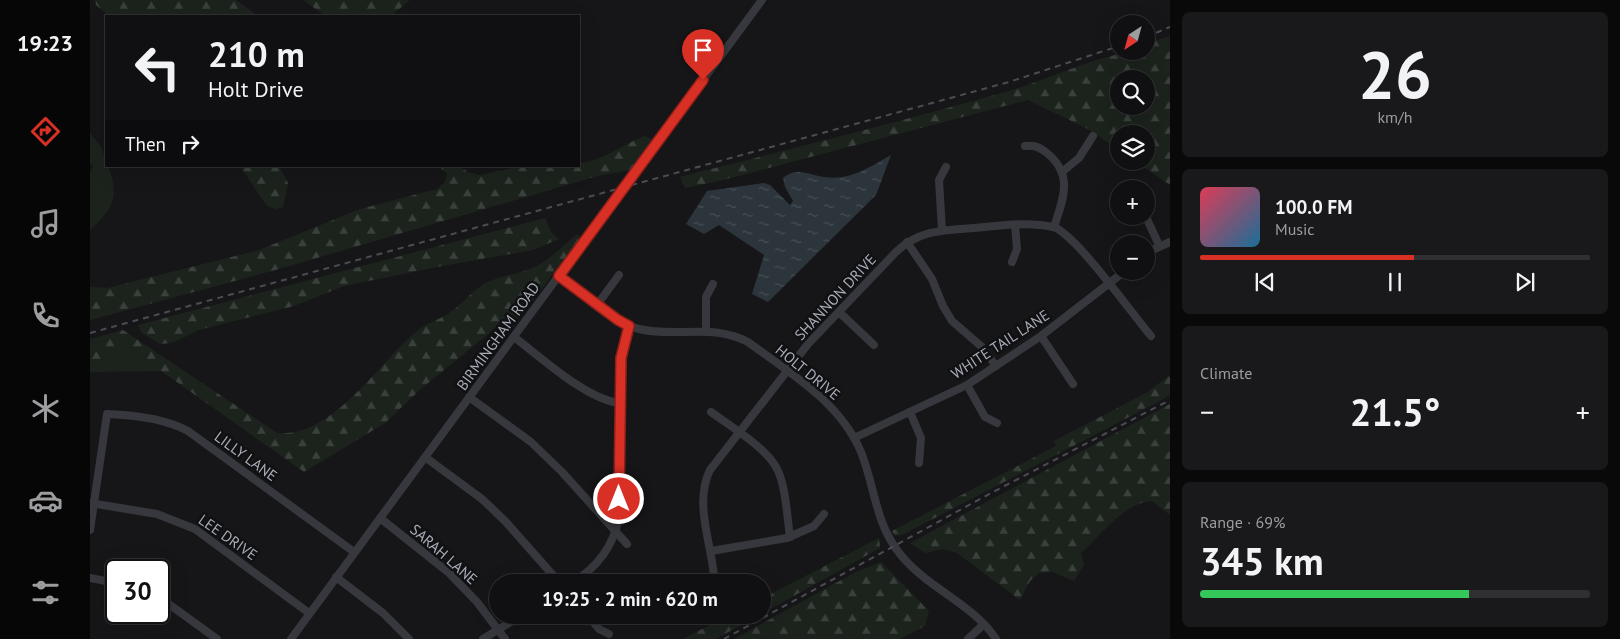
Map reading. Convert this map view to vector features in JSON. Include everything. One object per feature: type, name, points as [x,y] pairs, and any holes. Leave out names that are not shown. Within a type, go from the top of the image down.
[{"type":"street","name":"BIRMINGHAM ROAD","points":[[293,638],[309,613],[762,0]]},
{"type":"street","points":[[1062,172],[1079,158],[1094,136]]},
{"type":"street","points":[[1025,146],[1040,148],[1057,162],[1062,172],[1064,194],[1054,227],[1077,244],[1151,336]]},
{"type":"street","points":[[942,230],[940,180],[946,167]]},
{"type":"street","name":"SHANNON DRIVE","points":[[714,574],[706,527],[706,480],[715,464],[808,344],[907,242],[925,233],[942,230],[1034,224],[1054,227]]},
{"type":"street","points":[[1012,262],[1016,249],[1015,225]]},
{"type":"street","points":[[1150,225],[1159,245]]},
{"type":"street","points":[[907,242],[932,279],[943,306],[952,321],[982,347],[996,366]]},
{"type":"street","points":[[1155,247],[1170,242]]},
{"type":"street","points":[[597,305],[619,275]]},
{"type":"street","name":"HOLT DRIVE","points":[[559,276],[597,305],[629,326],[656,331],[726,332],[737,336],[787,371],[832,408],[854,438],[866,467],[879,518],[894,546],[913,568],[984,624],[996,639]]},
{"type":"street","name":"WHITE TAIL LANE","points":[[854,438],[967,385],[1041,336],[1113,280]]},
{"type":"street","points":[[706,331],[706,297],[713,284]]},
{"type":"street","points":[[839,312],[874,345]]},
{"type":"street","points":[[587,574],[603,557],[616,532],[619,518],[621,358],[629,326]]},
{"type":"street","points":[[1041,336],[1074,384]]},
{"type":"street","points":[[514,337],[589,393],[606,402],[619,403]]},
{"type":"street","points":[[967,385],[986,417],[996,423]]},
{"type":"street","points":[[469,397],[531,442],[627,544]]},
{"type":"street","points":[[711,412],[739,433],[776,466],[781,482],[790,536]]},
{"type":"street","points":[[910,412],[921,438],[919,463]]},
{"type":"street","name":"LILLY LANE","points":[[92,503],[107,414],[168,422],[188,431],[354,552]]},
{"type":"street","points":[[425,457],[482,499],[552,574]]},
{"type":"street","points":[[90,530],[92,503]]},
{"type":"street","name":"LEE DRIVE","points":[[92,503],[157,514],[195,529],[309,613]]},
{"type":"street","points":[[711,550],[790,536],[814,526],[824,514]]},
{"type":"street","name":"SARAH LANE","points":[[380,518],[448,572],[477,602],[505,639]]},
{"type":"street","points":[[336,577],[383,613],[409,639]]},
{"type":"street","points":[[90,578],[105,581]]},
{"type":"street","points":[[170,605],[217,639]]},
{"type":"street","points":[[483,639],[508,624]]},
{"type":"street","points":[[595,624],[599,629],[609,634]]},
{"type":"street","points":[[968,639],[984,624]]},
{"type":"green space","points":[[95,0],[236,0],[257,15],[108,15],[96,5]]},
{"type":"green space","points":[[303,0],[410,0],[392,15],[325,15]]},
{"type":"green space","points":[[1170,36],[1170,185],[1148,170],[1155,170],[1155,125],[1110,125],[1110,144],[1088,129],[1028,100],[719,181],[685,188],[680,177],[1009,91],[1095,60],[1110,57],[1110,60],[1155,60],[1155,41]]},
{"type":"green space","points":[[90,133],[102,148],[105,167],[108,167],[112,177],[114,194],[109,209],[90,230],[90,173],[93,167],[90,163]]},
{"type":"green space","points":[[645,136],[653,140],[630,170],[601,175],[279,269],[90,320],[90,287],[108,288],[259,250],[360,209],[437,189],[445,182],[447,173],[439,167],[460,167],[468,172],[480,175],[517,167],[580,167],[580,163],[605,156]]},
{"type":"green space","points":[[241,167],[280,167],[288,183],[283,207],[276,209],[267,206]]},
{"type":"green space","points":[[545,218],[551,232],[559,239],[533,250],[344,286],[294,306],[199,330],[172,343],[160,344],[142,333],[138,325]]},
{"type":"green space","points":[[577,234],[581,237],[520,318],[504,321],[422,388],[385,423],[304,472],[123,344],[90,368],[90,339],[123,330],[277,433],[297,431],[317,424],[336,411],[417,331],[451,312],[488,282],[528,270],[541,264]]},
{"type":"green space","points":[[123,344],[164,371],[90,372],[90,368]]},
{"type":"green space","points":[[1170,375],[1170,395],[902,535],[895,536],[892,531],[1056,446],[1054,441],[1146,393]]},
{"type":"green space","points":[[1170,404],[1170,515],[1152,501],[1132,507],[1105,529],[1081,553],[1084,565],[1074,581],[1053,572],[1039,573],[1030,581],[1020,600],[957,553],[943,549],[925,553],[910,543]]},
{"type":"green space","points":[[879,538],[880,548],[771,609],[771,594]]},
{"type":"green space","points":[[881,562],[929,611],[925,626],[900,639],[734,639],[761,624],[771,624],[771,619],[856,572]]},
{"type":"green space","points":[[712,624],[743,624],[716,639],[683,639]]},
{"type":"water","points":[[891,155],[876,195],[768,302],[752,294],[764,255],[719,225],[704,234],[686,224],[707,191],[764,183],[770,185],[790,205],[793,201],[785,187],[783,178],[788,174],[803,172],[824,177],[842,177],[859,172]]},
{"type":"railway","points":[[1155,33],[1170,27]]},
{"type":"railway","points":[[90,333],[1009,82],[1110,49]]},
{"type":"railway","points":[[724,639],[991,493],[1170,400]]},
{"type":"route","points":[[619,499],[621,358],[629,326],[618,320],[559,276],[703,80]]}]
